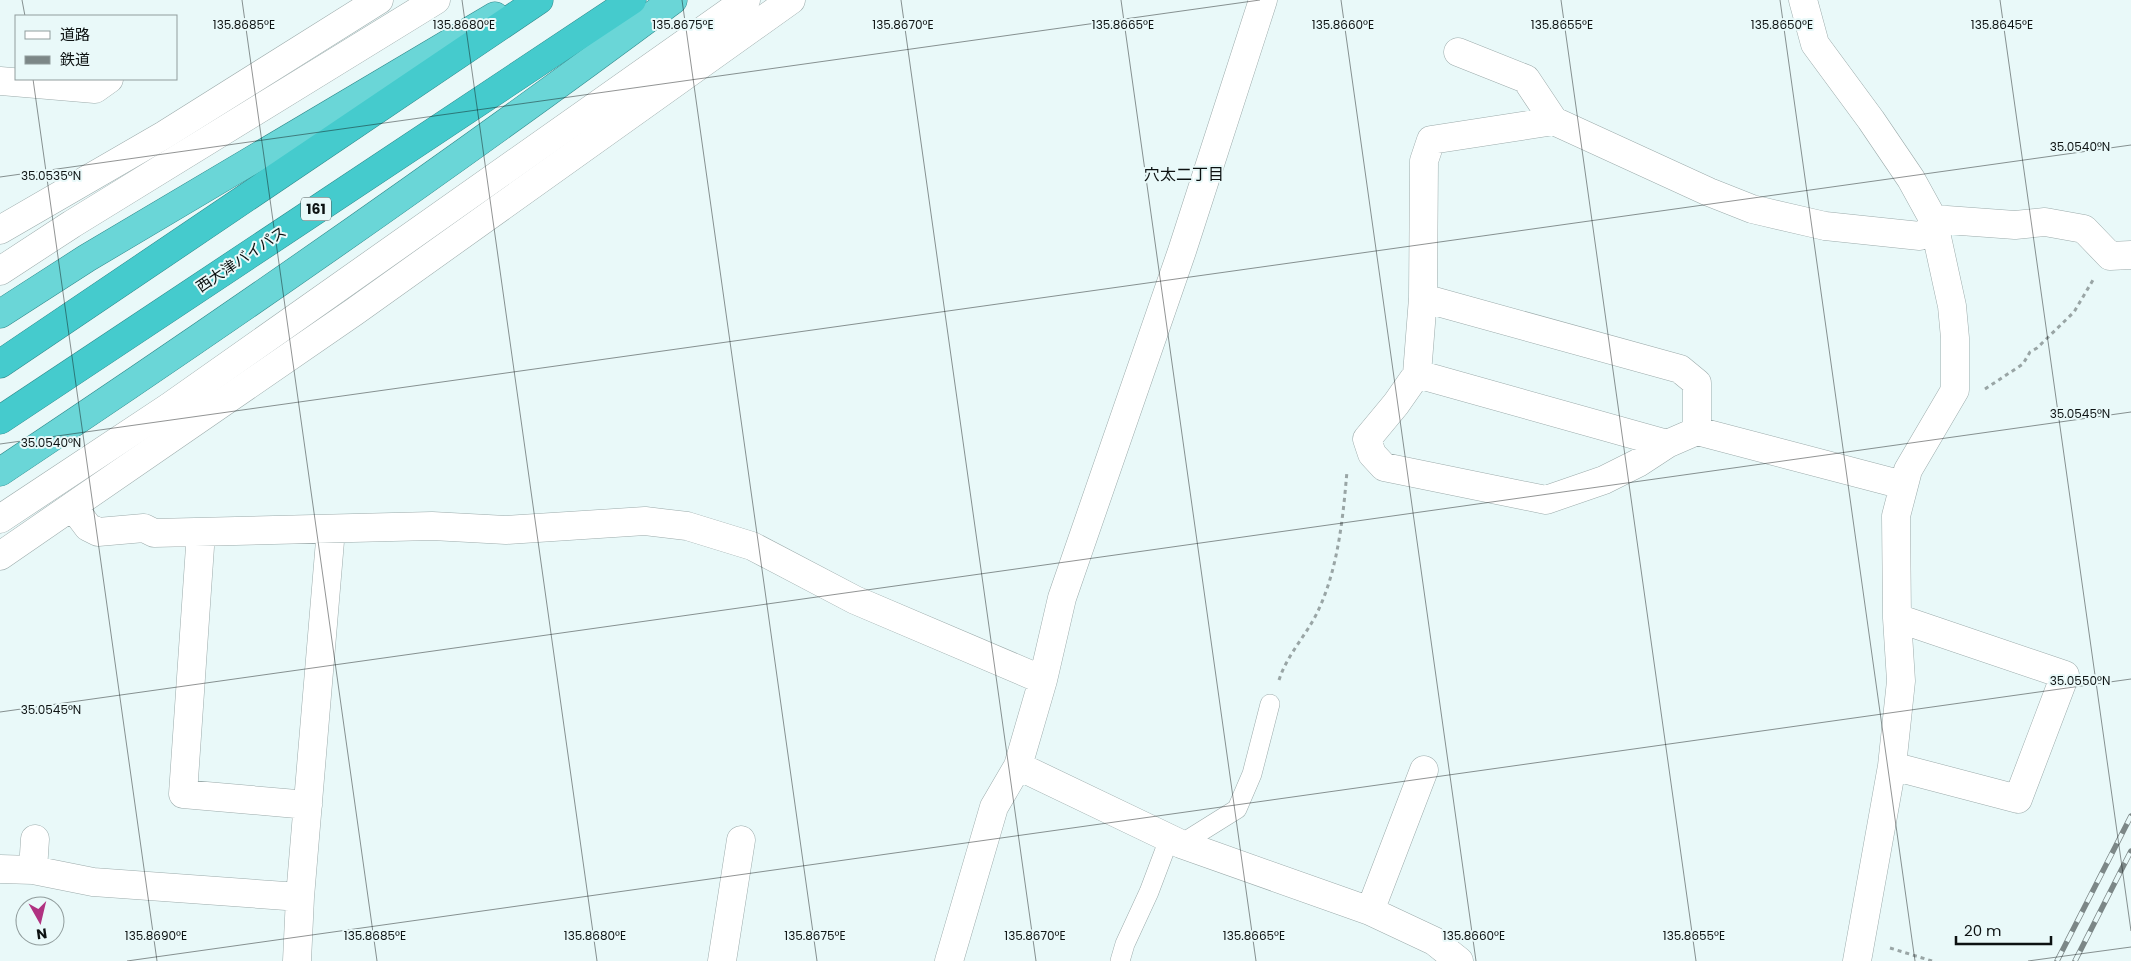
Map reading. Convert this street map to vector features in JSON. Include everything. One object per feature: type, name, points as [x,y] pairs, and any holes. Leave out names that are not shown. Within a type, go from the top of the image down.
[{"type":"highway","points":[[0,314],[87,258],[522,0]]},
{"type":"highway","points":[[0,364],[539,0]]},
{"type":"highway","name":"西大津バイパス","points":[[0,420],[632,0]]},
{"type":"highway","points":[[0,472],[162,364],[542,98],[673,0]]},
{"type":"street","points":[[0,230],[164,135],[379,0]]},
{"type":"street","points":[[0,271],[436,0]]},
{"type":"street","points":[[0,519],[177,401],[746,0]]},
{"type":"street","points":[[0,556],[370,300],[791,0]]},
{"type":"street","points":[[949,961],[994,807],[1018,766],[1043,680],[1062,598],[1182,252],[1263,0]]},
{"type":"street","points":[[1803,0],[1815,44],[1912,179],[1934,224],[1952,306],[1955,338],[1955,390],[1908,470],[1896,516],[1897,618],[1901,681],[1892,766],[1858,950]]},
{"type":"street","points":[[1458,52],[1526,79],[1554,121],[1708,192],[1752,209],[1825,226],[1920,236],[1934,224],[2015,225],[2045,222],[2084,229],[2110,256],[2126,255]]},
{"type":"street","points":[[0,81],[95,89],[108,80]]},
{"type":"street","points":[[1554,121],[1431,140],[1424,161],[1423,298],[1417,374],[1396,404],[1367,439],[1372,454],[1384,467],[1546,500],[1604,480],[1638,463],[1667,444],[1697,431],[1903,485]]},
{"type":"street","points":[[1423,298],[1680,369],[1697,383],[1697,431]]},
{"type":"street","points":[[1417,374],[1667,444]]},
{"type":"street","points":[[73,507],[88,527],[98,532],[144,528],[154,533],[432,526],[506,530],[645,521],[687,526],[752,546],[855,600],[1043,680]]},
{"type":"street","points":[[297,961],[300,896],[331,529]]},
{"type":"street","points":[[201,532],[183,794],[308,805]]},
{"type":"street","points":[[1892,766],[2018,799],[2065,675],[1897,618]]},
{"type":"street","points":[[1018,766],[1175,842],[1370,911],[1434,941],[1459,961]]},
{"type":"street","points":[[1370,911],[1424,770]]},
{"type":"street","points":[[33,870],[35,839]]},
{"type":"street","points":[[722,961],[741,840]]},
{"type":"street","points":[[0,868],[33,870],[93,882],[300,896]]},
{"type":"lane","points":[[1120,961],[1125,944],[1149,892],[1175,842],[1237,809],[1252,774],[1270,704]]},
{"type":"path","points":[[1982,390],[2023,364],[2030,352],[2037,348],[2074,312],[2092,280],[2126,255]]},
{"type":"path","points":[[1270,704],[1283,668],[1317,614],[1327,586],[1337,550],[1347,469],[1372,454]]},
{"type":"path","points":[[1858,950],[1932,961]]},
{"type":"railway","points":[[2057,961],[2131,816]]},
{"type":"railway","points":[[2075,961],[2131,851]]},
{"type":"district","name":"穴太二丁目","points":[[1184,174]]}]
